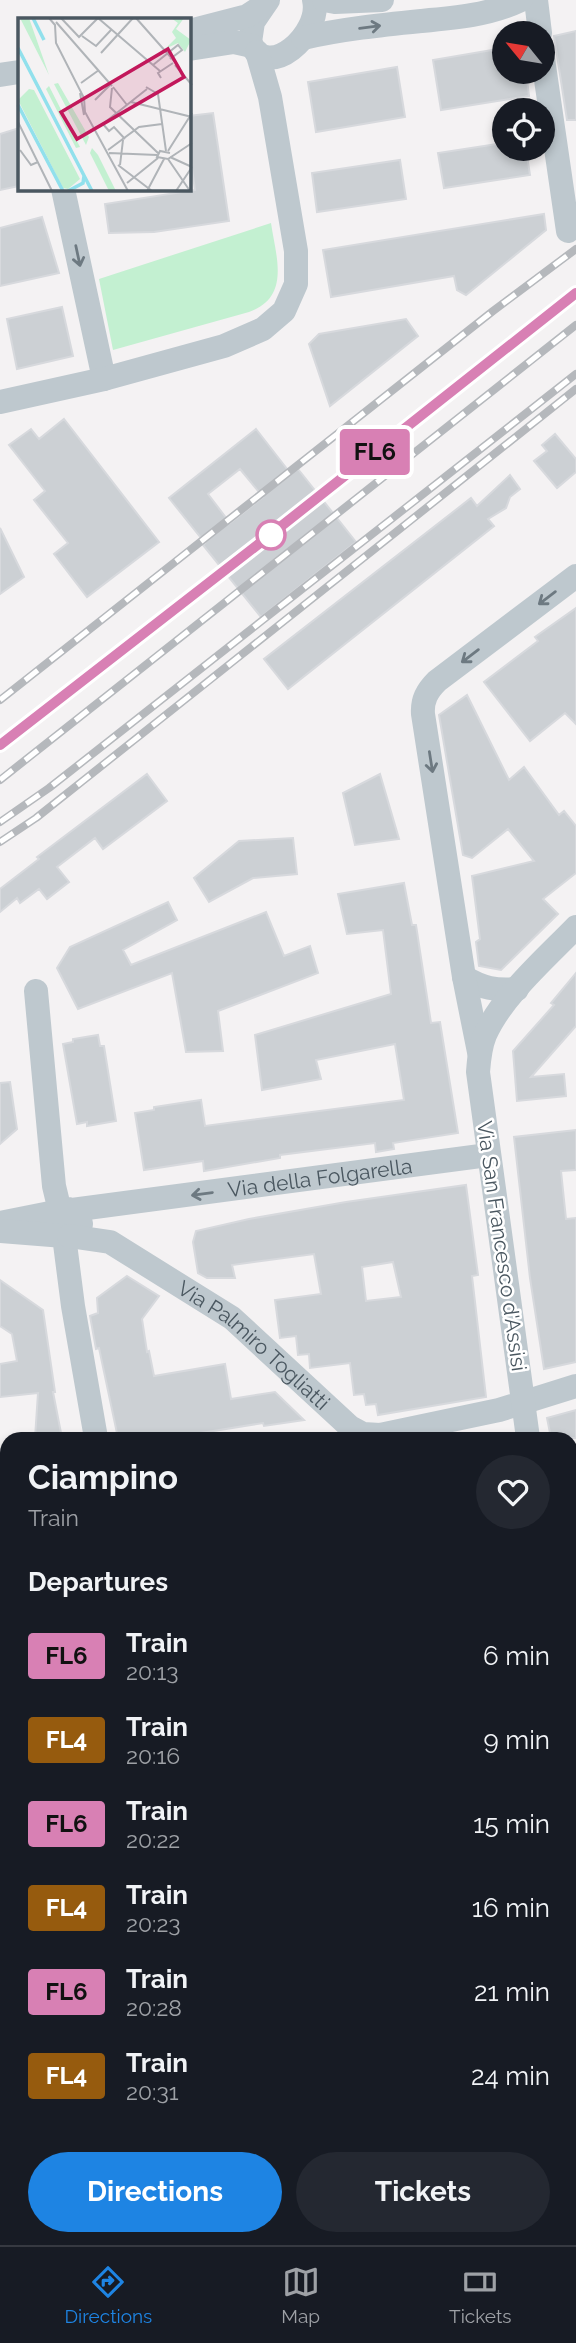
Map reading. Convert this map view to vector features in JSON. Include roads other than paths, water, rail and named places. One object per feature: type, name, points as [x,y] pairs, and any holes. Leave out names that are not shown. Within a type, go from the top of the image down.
[{"type":"street","points":[[270,97],[295,45],[314,22],[314,0]]},
{"type":"street","points":[[324,0],[382,0]]},
{"type":"street","points":[[191,49],[234,42],[254,49],[267,58],[278,57],[295,45],[368,27],[458,17],[500,9],[521,0]]},
{"type":"street","points":[[536,0],[539,21]]},
{"type":"street","points":[[191,30],[247,16],[265,4]]},
{"type":"street","points":[[0,402],[104,379],[224,346],[263,329],[289,304],[296,284],[296,251],[270,97],[254,49],[253,22],[265,4]]},
{"type":"street","points":[[0,75],[18,72]]},
{"type":"street","points":[[547,84],[568,231]]},
{"type":"street","points":[[63,191],[104,379]]},
{"type":"street","name":"Via San Francesco d'Assisi","points":[[527,1432],[488,1155],[478,1072],[479,1052],[464,977],[423,714],[426,695],[437,681],[576,576]]},
{"type":"street","name":"Via San Francesco d'Assisi","points":[[479,1052],[486,1033],[517,989],[576,927]]},
{"type":"street","points":[[464,977],[478,986],[497,991],[517,989]]},
{"type":"street","points":[[36,991],[54,1186],[66,1211],[54,1223],[57,1231],[66,1236]]},
{"type":"street","name":"Via della Folgarella","points":[[0,1223],[66,1211],[488,1155]]},
{"type":"street","points":[[0,1231],[110,1242],[104,1225],[112,1206]]},
{"type":"street","points":[[66,1236],[74,1312],[95,1432]]},
{"type":"street","name":"Via Palmiro Togliatti","points":[[110,1242],[232,1318],[350,1427],[359,1432]]},
{"type":"street","points":[[523,1403],[576,1386]]},
{"type":"street","name":"Via Palmiro Togliatti","points":[[394,1432],[523,1403]]},
{"type":"railway","points":[[0,700],[493,311],[576,249]]},
{"type":"railway","points":[[0,745],[576,293]]},
{"type":"railway","points":[[0,780],[576,325]]},
{"type":"railway","points":[[0,822],[49,788],[576,374]]},
{"type":"railway","points":[[0,842],[36,818],[576,389]]},
{"type":"train","name":"FL6","points":[[0,745],[576,293]]}]
